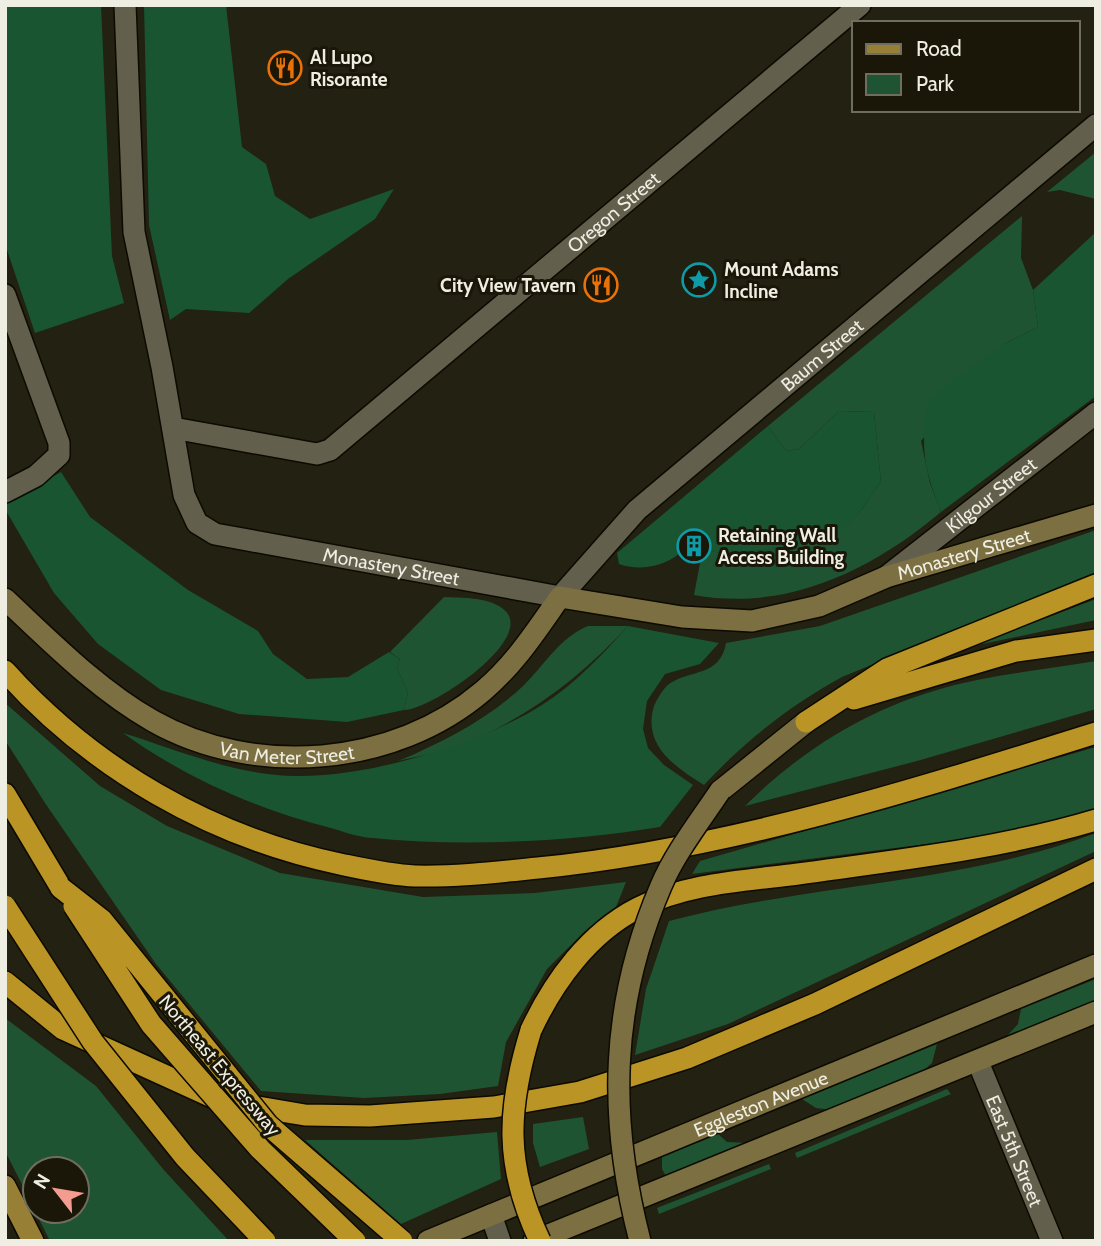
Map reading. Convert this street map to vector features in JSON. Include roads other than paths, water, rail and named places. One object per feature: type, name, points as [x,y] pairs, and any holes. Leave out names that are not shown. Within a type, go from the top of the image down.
[{"type":"highway","points":[[806,722],[887,668],[1096,585]]},
{"type":"highway","points":[[806,722],[856,698],[938,672],[1016,651],[1096,640]]},
{"type":"highway","points":[[5,671],[69,733],[117,770],[205,820],[262,843],[320,860],[415,876],[506,872],[612,861],[762,830],[1096,733]]},
{"type":"highway","name":"Northeast Expressway","points":[[5,794],[61,888],[151,1024],[260,1149],[355,1241]]},
{"type":"highway","points":[[540,1241],[521,1192],[514,1158],[513,1120],[517,1077],[531,1030],[546,998],[588,946],[637,908],[684,889],[966,850],[1096,820]]},
{"type":"highway","points":[[5,982],[63,1029],[221,1101],[305,1115],[370,1116],[456,1111],[558,1097],[669,1065],[826,999],[1096,869]]},
{"type":"highway","points":[[61,888],[102,920],[268,1125],[402,1241]]},
{"type":"highway","points":[[5,906],[93,1042],[185,1157],[265,1241]]},
{"type":"main road","name":"Monastery Street","points":[[560,597],[682,617],[752,621],[819,606],[886,577],[1096,514]]},
{"type":"main road","name":"Van Meter Street","points":[[5,598],[78,665],[151,720],[198,740],[247,753],[309,758],[349,753],[409,735],[467,703],[523,652],[560,597]]},
{"type":"main road","points":[[640,1241],[621,1140],[617,1096],[618,1050],[624,1004],[636,955],[662,884],[720,791],[806,722]]},
{"type":"main road","name":"Eggleston Avenue","points":[[428,1241],[459,1235],[491,1215],[1096,965]]},
{"type":"main road","points":[[534,1241],[1096,1012]]},
{"type":"main road","points":[[5,1186],[33,1241]]},
{"type":"street","name":"Monastery Street","points":[[125,5],[134,232],[186,504],[197,523],[208,531],[560,597]]},
{"type":"street","name":"Oregon Street","points":[[173,428],[317,454],[330,450],[860,5]]},
{"type":"street","name":"Baum Street","points":[[560,597],[637,510],[1096,125]]},
{"type":"street","points":[[5,295],[59,443],[59,454],[36,476],[5,492]]},
{"type":"street","name":"Kilgour Street","points":[[886,577],[1096,413]]},
{"type":"street","name":"East 5th Street","points":[[978,1062],[1052,1241]]},
{"type":"street","points":[[491,1215],[500,1241]]},
{"type":"place","name":"Al Lupo Risorante","points":[[285,68]]},
{"type":"place","name":"Mount Adams Incline","points":[[699,280]]},
{"type":"place","name":"City View Tavern","points":[[601,285]]},
{"type":"place","name":"Retaining Wall Access Building","points":[[694,546]]}]
